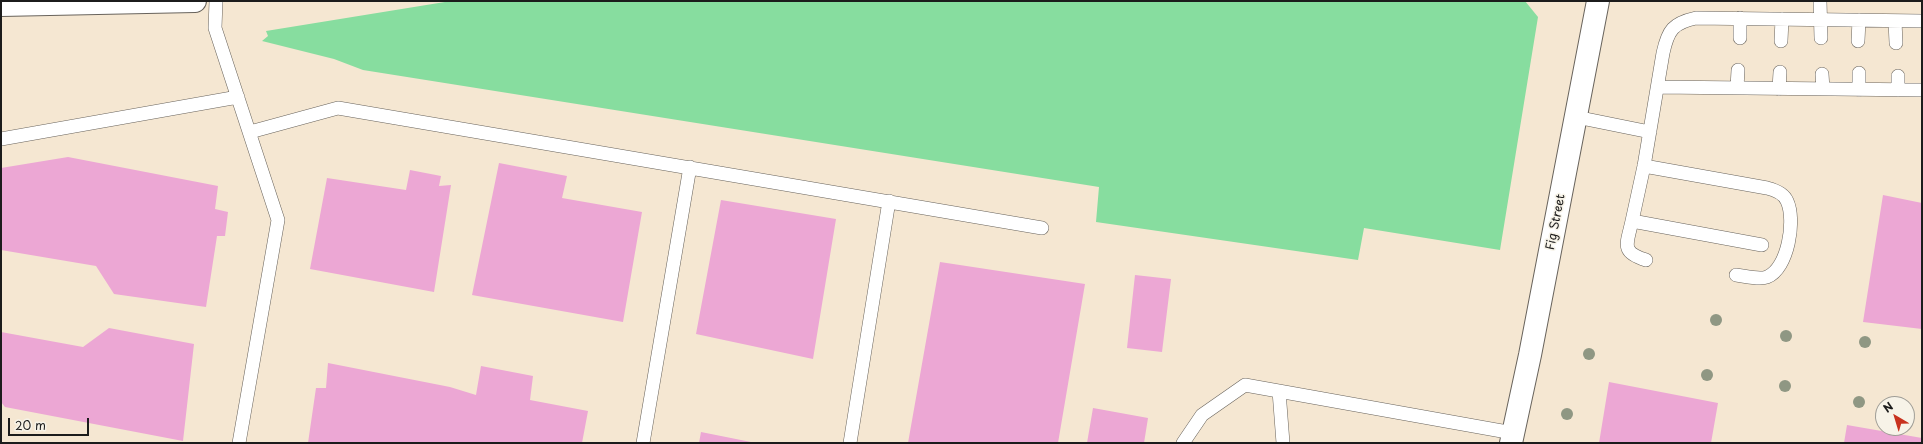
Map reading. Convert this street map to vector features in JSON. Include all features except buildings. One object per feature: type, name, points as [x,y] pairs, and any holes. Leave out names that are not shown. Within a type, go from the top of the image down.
[{"type":"street","points":[[1,5],[195,1]]},
{"type":"street","name":"Fig Street","points":[[1512,438],[1530,355],[1598,1]]},
{"type":"lane","points":[[216,1],[215,28],[278,220],[239,443]]},
{"type":"lane","points":[[1820,1],[1821,38]]},
{"type":"lane","points":[[1646,260],[1632,256],[1628,250],[1627,244],[1644,166],[1666,39],[1673,27],[1682,21],[1696,18],[1922,21]]},
{"type":"lane","points":[[1740,18],[1740,38]]},
{"type":"lane","points":[[1781,41],[1782,19]]},
{"type":"lane","points":[[1858,41],[1859,20]]},
{"type":"lane","points":[[1895,21],[1896,43]]},
{"type":"lane","points":[[1737,88],[1738,70]]},
{"type":"lane","points":[[1779,89],[1780,72]]},
{"type":"lane","points":[[1859,73],[1859,90]]},
{"type":"lane","points":[[1822,74],[1823,89]]},
{"type":"lane","points":[[1898,76],[1898,90]]},
{"type":"lane","points":[[1658,87],[1922,90]]},
{"type":"lane","points":[[1,139],[238,97]]},
{"type":"lane","points":[[250,132],[338,108],[1042,228]]},
{"type":"lane","points":[[1576,117],[1650,132]]},
{"type":"lane","points":[[1644,166],[1767,188],[1776,191],[1783,196],[1787,201],[1790,211],[1790,236],[1786,255],[1780,266],[1765,278],[1736,275]]},
{"type":"lane","points":[[644,443],[690,167]]},
{"type":"lane","points":[[850,443],[889,201]]},
{"type":"lane","points":[[1632,221],[1762,245]]},
{"type":"lane","points":[[1183,443],[1202,415],[1245,385],[1512,438]]},
{"type":"lane","points":[[1279,391],[1283,443]]},
{"type":"green space","points":[[451,1],[1525,1],[1538,17],[1500,250],[1364,228],[1358,260],[1096,222],[1099,187],[363,70],[334,59],[262,41],[268,36],[266,31]]}]
